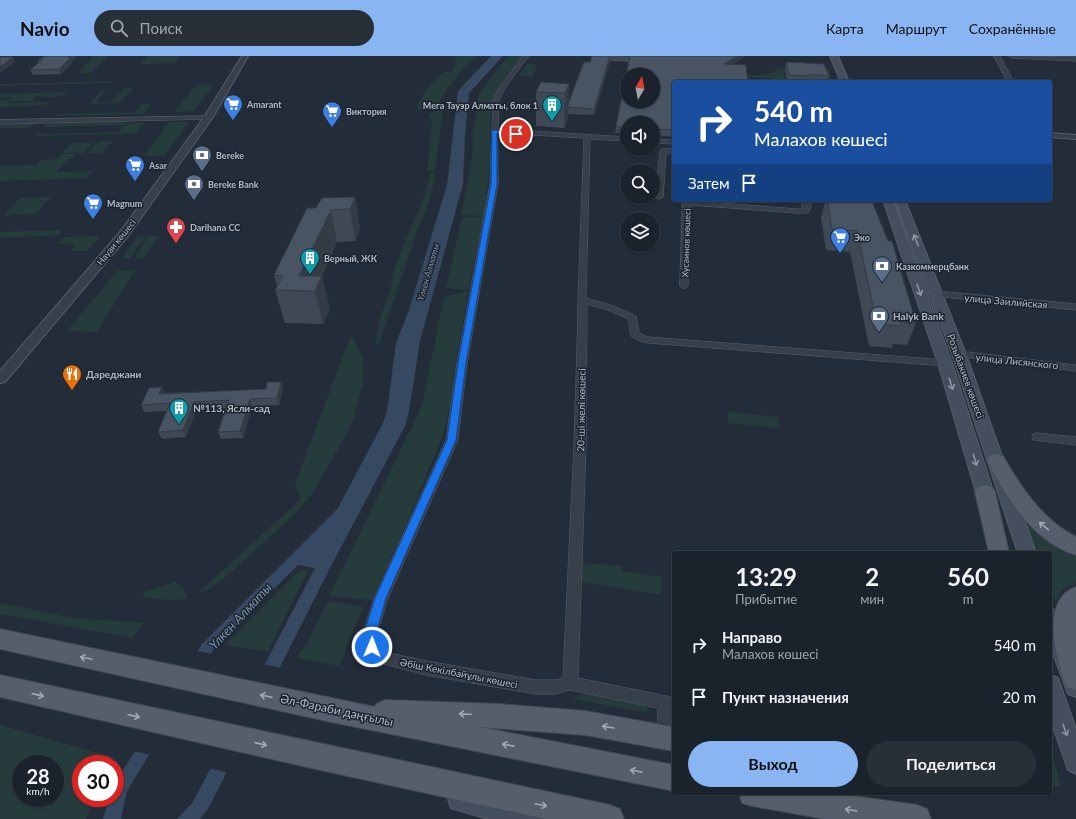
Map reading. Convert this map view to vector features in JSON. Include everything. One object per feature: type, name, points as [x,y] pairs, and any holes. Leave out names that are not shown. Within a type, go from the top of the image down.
[{"type":"main road","points":[[834,56],[844,80]]},
{"type":"main road","points":[[843,56],[853,80]]},
{"type":"main road","name":"Розыбакиев көшесі","points":[[889,202],[945,363],[985,492]]},
{"type":"main road","name":"Розыбакиев көшесі","points":[[901,202],[959,354],[996,460],[1010,509],[1026,551]]},
{"type":"main road","points":[[996,460],[1017,497],[1026,508],[1051,532],[1076,547]]},
{"type":"main road","points":[[985,492],[999,551]]},
{"type":"main road","points":[[985,492],[1005,551]]},
{"type":"main road","points":[[1076,596],[1068,606],[1065,620],[1066,637],[1076,679]]},
{"type":"main road","points":[[1052,622],[1076,687]]},
{"type":"main road","name":"Әл-Фараби даңғылы","points":[[0,639],[331,710],[672,778]]},
{"type":"main road","points":[[0,686],[311,756],[610,819]]},
{"type":"main road","points":[[1052,691],[1076,762]]},
{"type":"main road","points":[[331,710],[522,718],[585,723],[670,738]]},
{"type":"main road","points":[[311,756],[530,819]]},
{"type":"main road","points":[[763,795],[917,819]]},
{"type":"street","name":"Науаи көшесі","points":[[0,379],[124,234],[209,117],[245,56]]},
{"type":"street","name":"Әбіш Кекілбайұлы көшесі","points":[[526,56],[512,73],[496,100],[494,184],[462,363],[452,440],[381,598],[372,627],[372,647],[385,658],[426,668],[536,687],[556,687],[570,683]]},
{"type":"street","points":[[997,56],[1010,80]]},
{"type":"street","points":[[1012,56],[1076,59]]},
{"type":"street","points":[[0,122],[209,117]]},
{"type":"street","points":[[495,131],[620,139]]},
{"type":"street","points":[[1052,135],[1076,137]]},
{"type":"street","name":"20-ші желі көшесі","points":[[570,683],[580,444],[583,315],[582,300],[587,137]]},
{"type":"street","points":[[660,141],[672,142]]},
{"type":"street","points":[[660,186],[663,151],[672,151]]},
{"type":"street","name":"Хусаинов көшесі","points":[[684,286],[687,202]]},
{"type":"street","points":[[698,202],[796,211],[805,210],[807,207],[806,202]]},
{"type":"street","name":"улица Заилийская","points":[[936,294],[1076,307]]},
{"type":"street","points":[[582,300],[611,308],[633,318],[634,334],[640,338],[648,340],[945,363]]},
{"type":"street","name":"улица Лисянского","points":[[959,354],[1076,368]]},
{"type":"street","points":[[1037,437],[1076,442]]},
{"type":"street","points":[[570,683],[666,702],[670,738]]},
{"type":"green space","points":[[93,56],[107,56],[90,73],[78,73]]},
{"type":"green space","points":[[148,56],[180,56],[174,63],[141,64]]},
{"type":"green space","points":[[456,56],[477,56],[463,69],[446,90],[436,108],[429,110],[416,110],[418,104],[431,84],[444,72],[451,72],[455,64]]},
{"type":"green space","points":[[508,56],[523,56],[499,86],[494,99],[490,116],[490,161],[485,216],[461,215],[472,161],[473,132],[479,93]]},
{"type":"green space","points":[[527,64],[537,65],[532,77],[519,76]]},
{"type":"green space","points":[[779,68],[829,70],[831,78],[827,77],[824,71],[783,69],[786,80],[771,78],[748,78],[747,75],[768,74]]},
{"type":"green space","points":[[113,81],[111,83],[0,86],[0,84]]},
{"type":"green space","points":[[214,84],[194,111],[174,112],[196,85]]},
{"type":"green space","points":[[124,88],[134,88],[119,103],[89,104],[102,90],[106,90],[96,102],[110,102]]},
{"type":"green space","points":[[67,92],[63,96],[56,96],[57,98],[37,96],[31,101],[9,101],[13,97],[0,99],[0,94]]},
{"type":"green space","points":[[0,100],[7,100],[9,103],[49,102],[45,105],[2,107],[0,106]]},
{"type":"green space","points":[[142,104],[151,104],[144,114],[56,116],[57,114],[138,112],[135,112]]},
{"type":"green space","points":[[443,108],[435,170],[427,171],[432,123],[428,116],[432,112]]},
{"type":"green space","points":[[126,120],[123,125],[44,127],[48,122]]},
{"type":"green space","points":[[169,122],[189,122],[164,156],[144,156]]},
{"type":"green space","points":[[36,123],[29,128],[0,128],[0,124]]},
{"type":"green space","points":[[126,123],[144,123],[136,133],[118,134]]},
{"type":"green space","points":[[117,132],[116,134],[36,136],[39,134]]},
{"type":"green space","points":[[99,141],[113,141],[102,153],[88,153]]},
{"type":"green space","points":[[72,143],[94,143],[84,153],[62,153]]},
{"type":"green space","points":[[62,154],[76,154],[55,172],[93,171],[86,178],[0,181],[0,166],[36,165],[41,160],[57,159]]},
{"type":"green space","points":[[431,172],[435,172],[435,176],[429,203],[418,228],[379,344],[375,345],[379,322],[391,287],[397,261],[423,199]]},
{"type":"green space","points":[[51,197],[36,214],[4,215],[20,198]]},
{"type":"green space","points":[[462,217],[484,217],[468,290],[446,288]]},
{"type":"green space","points":[[62,230],[59,235],[0,238],[0,232]]},
{"type":"green space","points":[[100,236],[87,251],[72,251],[71,250],[75,245],[57,244],[64,237]]},
{"type":"green space","points":[[138,236],[146,236],[130,258],[122,258]]},
{"type":"green space","points":[[148,236],[159,236],[144,258],[135,258]]},
{"type":"green space","points":[[135,270],[97,332],[67,331],[117,271]]},
{"type":"green space","points":[[467,291],[455,366],[452,397],[444,432],[410,516],[372,600],[329,596],[422,406],[444,297]]},
{"type":"green space","points":[[351,335],[363,358],[363,383],[354,417],[345,437],[311,495],[296,513],[223,579],[209,589],[198,593],[301,499],[295,484]]},
{"type":"green space","points":[[728,412],[778,417],[779,428],[728,423]]},
{"type":"green space","points":[[1018,508],[1076,555],[1076,583],[1063,590],[1056,602],[1052,593],[1052,551],[1035,551]]},
{"type":"green space","points":[[583,563],[622,566],[622,571],[662,577],[661,595],[581,582]]},
{"type":"green space","points":[[301,569],[308,571],[268,652],[225,645]]},
{"type":"green space","points":[[175,582],[184,589],[188,598],[172,600],[143,597],[144,592]]},
{"type":"green space","points":[[328,601],[363,607],[339,666],[296,658],[307,644]]},
{"type":"green space","points":[[0,603],[74,618],[144,623],[133,638],[0,614]]},
{"type":"green space","points":[[586,692],[644,702],[650,713],[572,699]]},
{"type":"green space","points":[[0,725],[105,755],[72,755],[72,807],[91,807],[86,819],[0,819]]},
{"type":"green space","points":[[1052,752],[1061,786],[1052,786]]},
{"type":"water","name":"Үлкен Алматы","points":[[491,56],[503,56],[469,93],[463,184],[420,341],[409,412],[405,426],[329,570],[208,809],[200,819],[177,819],[193,802],[315,568],[298,565],[215,647],[127,791],[124,805],[124,769],[202,644],[338,508],[383,423],[387,411],[396,343],[409,310],[447,185],[458,91]]},
{"type":"water","points":[[106,807],[124,807],[121,819],[103,819]]},
{"type":"pier","points":[[196,651],[213,654],[151,755],[133,751]]},
{"type":"pier","points":[[262,664],[282,668],[229,773],[208,768]]},
{"type":"building","points":[[45,56],[70,56],[68,57],[70,58],[59,69],[30,70],[42,60],[38,60]]},
{"type":"building","points":[[592,56],[610,56],[594,109],[568,107],[584,62],[590,62]]},
{"type":"building","points":[[630,56],[737,56],[724,64],[746,65],[748,80],[672,80],[672,130],[660,129],[660,116],[620,116],[620,126],[616,126],[620,106],[620,108],[660,108],[660,68],[628,68]]},
{"type":"building","points":[[0,57],[13,57],[0,67]]},
{"type":"building","points":[[786,62],[824,64],[829,76],[810,74],[810,76],[789,75]]},
{"type":"building","points":[[541,82],[569,84],[565,93],[536,92]]},
{"type":"building","points":[[355,197],[350,209],[331,210],[299,276],[322,276],[315,291],[275,290],[283,276],[274,275],[307,208],[316,208],[322,198]]},
{"type":"building","points":[[827,202],[872,202],[888,241],[892,241],[916,323],[901,321],[900,326],[877,324],[857,231],[832,229]]},
{"type":"building","points":[[267,382],[281,382],[277,398],[250,399],[240,431],[218,432],[229,400],[194,402],[183,430],[158,432],[170,403],[141,405],[149,388],[162,387],[159,394],[266,389]]},
{"type":"place","name":"Amarant","points":[[233,121]]},
{"type":"place","name":"Мега Тауэр Алматы, блок 1","points":[[552,122]]},
{"type":"place","name":"Виктория","points":[[332,128]]},
{"type":"place","name":"Bereke","points":[[202,172]]},
{"type":"place","name":"Asar","points":[[135,182]]},
{"type":"place","name":"Bereke Bank","points":[[194,201]]},
{"type":"place","name":"Magnum","points":[[93,220]]},
{"type":"place","name":"Darihana CC","points":[[176,244]]},
{"type":"place","name":"Эко","points":[[840,254]]},
{"type":"place","name":"Верный, ЖК","points":[[310,275]]},
{"type":"place","name":"Казкоммерцбанк","points":[[882,283]]},
{"type":"place","name":"Halyk Bank","points":[[879,333]]},
{"type":"place","name":"Дареджани","points":[[72,391]]},
{"type":"place","name":"№113, Ясли-сад","points":[[179,425]]},
{"type":"route","points":[[372,647],[372,627],[381,598],[452,440],[462,363],[494,184],[495,131],[516,134]]}]
